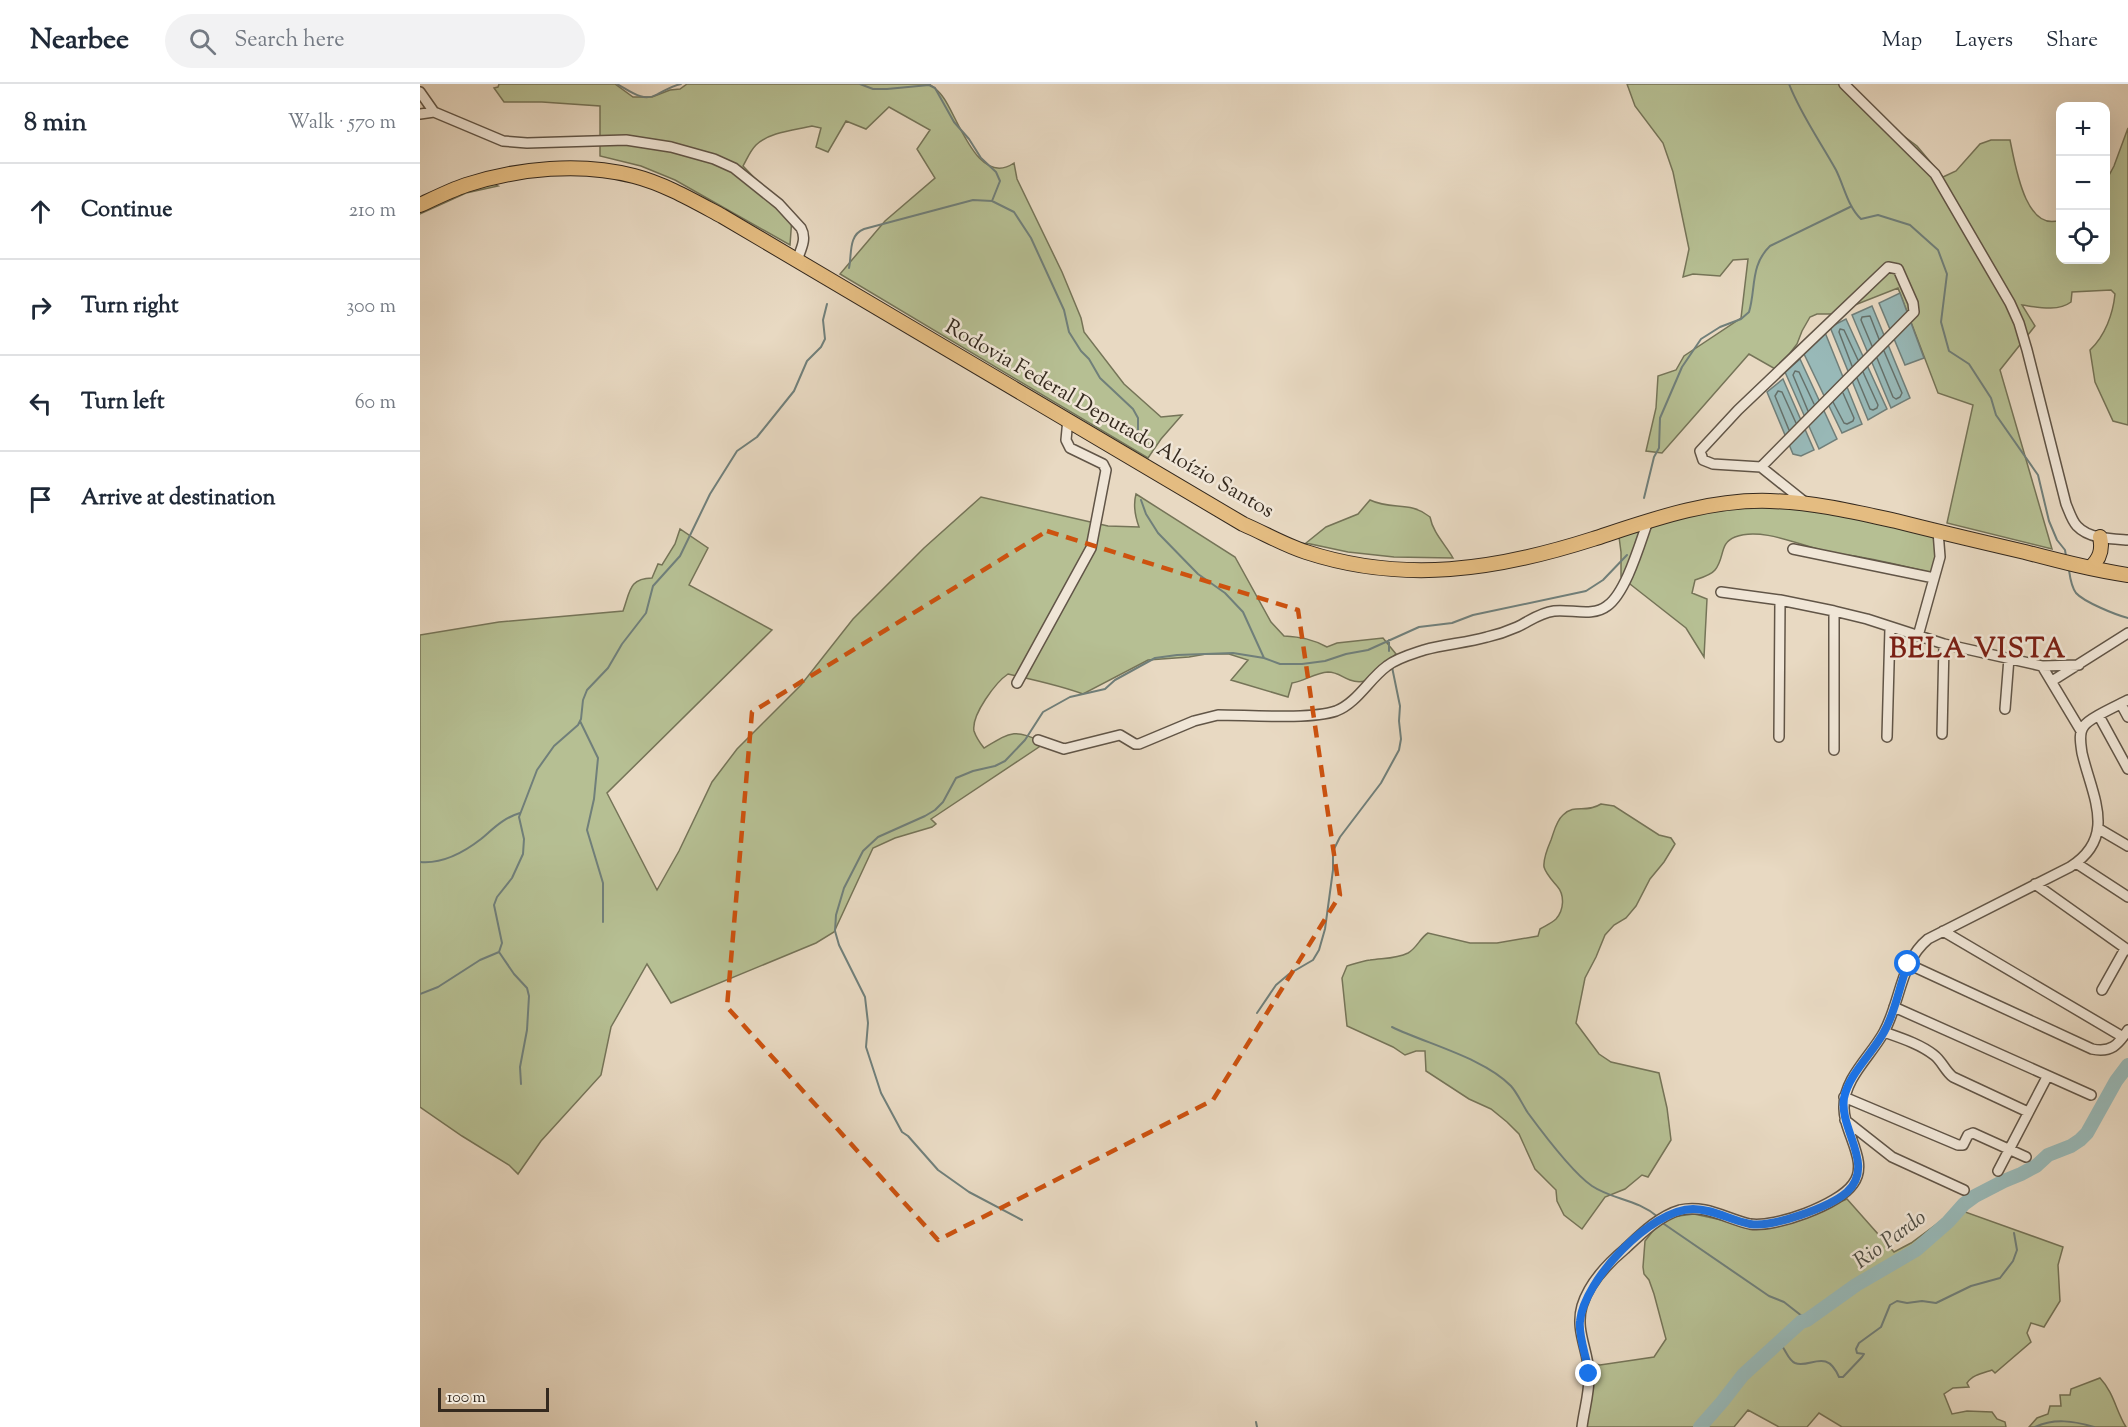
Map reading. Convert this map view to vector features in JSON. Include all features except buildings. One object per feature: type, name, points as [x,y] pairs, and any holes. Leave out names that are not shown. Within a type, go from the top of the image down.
[{"type":"highway","name":"Rodovia Federal Deputado Aloízio Santos","points":[[420,205],[465,185],[509,174],[554,169],[598,169],[635,176],[681,194],[797,260],[1243,524],[1305,552],[1371,568],[1420,572],[1470,568],[1562,548],[1687,509],[1716,503],[1743,501],[1806,503],[2128,575]]},
{"type":"highway","points":[[2090,568],[2099,557],[2100,537]]},
{"type":"street","points":[[1844,84],[1935,174],[2010,303],[2028,350],[2066,504],[2076,526],[2086,533],[2100,537],[2128,540]]},
{"type":"street","points":[[420,92],[434,112],[496,139],[511,143],[626,140],[671,147],[714,159],[743,175],[779,204],[801,228],[804,237],[797,260]]},
{"type":"street","points":[[420,114],[434,112]]},
{"type":"street","points":[[1761,466],[1914,312],[1913,303],[1898,269],[1888,267],[1738,410],[1700,451],[1703,460],[1713,464],[1761,466],[1806,503]]},
{"type":"street","points":[[1017,684],[1086,559],[1095,532],[1106,470],[1103,464],[1070,448],[1066,440],[1068,419]]},
{"type":"street","points":[[1038,740],[1064,748],[1120,735],[1139,744],[1206,717],[1296,715],[1336,711],[1352,701],[1383,669],[1395,661],[1425,650],[1486,638],[1517,627],[1542,613],[1598,611],[1605,608],[1621,588],[1638,553],[1648,521]]},
{"type":"street","points":[[1918,636],[1940,557],[1938,531]]},
{"type":"street","points":[[1793,549],[1934,578]]},
{"type":"street","points":[[1720,592],[1780,600],[1834,611],[1944,644],[2042,666],[2079,665]]},
{"type":"street","points":[[1779,737],[1780,600]]},
{"type":"street","points":[[1834,611],[1834,750]]},
{"type":"street","points":[[1887,737],[1890,628]]},
{"type":"street","points":[[2052,681],[2128,633]]},
{"type":"street","points":[[1942,734],[1944,644]]},
{"type":"street","points":[[2005,708],[2009,658]]},
{"type":"street","points":[[1582,1427],[1589,1374],[1579,1323],[1582,1305],[1600,1274],[1655,1223],[1680,1210],[1701,1209],[1741,1222],[1763,1225],[1784,1220],[1839,1197],[1855,1182],[1860,1166],[1845,1120],[1844,1097],[1854,1077],[1884,1032],[1908,964],[1921,945],[1943,931],[2076,863],[2090,850],[2099,829],[2098,812],[2082,750],[2081,731],[2042,666]]},
{"type":"street","points":[[2081,731],[2086,723],[2124,702],[2128,717]]},
{"type":"street","points":[[2099,716],[2128,769]]},
{"type":"street","points":[[2099,829],[2128,846]]},
{"type":"street","points":[[2076,863],[2128,897]]},
{"type":"street","points":[[2035,884],[2127,950],[2102,990]]},
{"type":"street","points":[[1908,964],[2092,1049],[2109,1050],[2116,1047],[2126,1034],[1943,931]]},
{"type":"street","points":[[1894,1007],[2091,1095]]},
{"type":"street","points":[[1884,1032],[1929,1051],[1953,1077],[2028,1112]]},
{"type":"street","points":[[1998,1171],[2047,1077]]},
{"type":"street","points":[[1844,1097],[1960,1146],[1964,1144],[1968,1135],[1974,1133],[2026,1157]]},
{"type":"street","points":[[1845,1120],[1892,1157],[1964,1190]]},
{"type":"highlighted area","points":[[1047,531],[1298,610],[1340,895],[1213,1100],[938,1240],[727,1007],[752,712]]},
{"type":"green space","points":[[499,84],[615,84],[633,97],[652,97],[680,89],[687,84],[929,84],[943,97],[971,147],[980,158],[990,166],[1001,168],[1014,163],[1017,179],[1062,272],[1081,318],[1084,332],[1124,384],[1161,417],[1182,415],[1148,458],[840,274],[885,221],[935,178],[917,149],[930,130],[889,107],[866,129],[846,121],[828,152],[816,147],[821,128],[812,126],[768,137],[752,150],[743,166],[792,217],[790,245],[675,180],[641,166],[600,156],[600,106],[504,102],[494,88]]},
{"type":"green space","points":[[1627,84],[1847,84],[1865,107],[1917,146],[1943,177],[1956,171],[1980,144],[1991,140],[2010,140],[2019,179],[2030,206],[2038,216],[2048,221],[2056,220],[2056,264],[2110,264],[2110,174],[2128,128],[2128,425],[2113,421],[2095,382],[2090,350],[2100,338],[2110,317],[2115,294],[2111,290],[2072,292],[2071,302],[2060,307],[2022,305],[2035,326],[2000,370],[2052,549],[1947,523],[1973,405],[1938,393],[1898,288],[1832,314],[1817,314],[1810,317],[1797,344],[1777,370],[1749,354],[1662,453],[1646,451],[1656,408],[1658,376],[1676,370],[1684,356],[1741,318],[1748,259],[1733,260],[1720,276],[1693,274],[1683,277],[1689,249],[1673,172],[1663,143],[1635,106]]},
{"type":"green space","points":[[484,179],[498,186],[466,193],[420,214],[420,203]]},
{"type":"green space","points":[[1136,494],[1235,557],[1271,622],[1284,636],[1306,639],[1327,647],[1337,643],[1383,638],[1396,654],[1371,679],[1358,682],[1334,673],[1323,673],[1292,683],[1288,697],[1231,680],[1248,660],[1229,654],[1148,660],[1083,694],[1008,674],[991,691],[976,716],[974,731],[977,738],[984,748],[1013,734],[1026,735],[1045,743],[931,819],[936,824],[932,827],[895,838],[873,848],[834,932],[816,943],[671,1003],[647,964],[611,1027],[601,1075],[541,1141],[518,1174],[509,1165],[420,1107],[420,635],[499,622],[623,611],[632,587],[639,580],[652,578],[658,564],[662,565],[675,544],[680,529],[708,548],[689,585],[772,630],[607,793],[657,890],[679,851],[712,782],[737,749],[801,685],[853,619],[924,548],[981,497],[1108,526],[1139,527],[1135,510]]},
{"type":"green space","points":[[1370,500],[1386,505],[1408,507],[1430,517],[1436,533],[1453,558],[1394,557],[1348,552],[1306,543],[1326,527],[1358,514]]},
{"type":"green space","points":[[1752,502],[1828,510],[1933,535],[1937,553],[1932,573],[1878,560],[1833,553],[1771,536],[1746,534],[1735,537],[1724,547],[1715,570],[1695,580],[1692,593],[1707,599],[1704,657],[1686,628],[1621,577],[1618,529]]},
{"type":"green space","points":[[1601,804],[1614,806],[1659,835],[1671,838],[1675,844],[1650,879],[1636,906],[1626,918],[1614,925],[1605,935],[1585,978],[1576,1023],[1599,1054],[1611,1062],[1659,1073],[1671,1140],[1648,1177],[1642,1175],[1625,1189],[1605,1197],[1582,1229],[1564,1215],[1557,1201],[1556,1190],[1535,1169],[1519,1134],[1491,1109],[1469,1099],[1426,1071],[1425,1051],[1405,1055],[1347,1026],[1342,978],[1347,966],[1408,953],[1428,933],[1470,943],[1497,943],[1538,936],[1540,929],[1556,919],[1562,907],[1560,890],[1544,867],[1546,853],[1557,823],[1567,811]]},
{"type":"green space","points":[[1847,1199],[1894,1252],[1911,1243],[1957,1209],[2063,1247],[2058,1265],[2060,1301],[2044,1327],[2031,1323],[2027,1333],[2031,1342],[1995,1373],[1992,1370],[1978,1375],[1967,1383],[1969,1387],[1953,1388],[1944,1394],[1952,1414],[1967,1411],[1992,1412],[1997,1419],[2005,1422],[2006,1427],[1842,1427],[1819,1413],[1807,1427],[1779,1427],[1748,1410],[1734,1427],[1582,1427],[1591,1363],[1600,1365],[1654,1357],[1666,1339],[1654,1294],[1643,1267],[1645,1241],[1663,1218],[1694,1214],[1758,1228],[1789,1223]]},
{"type":"green space","points":[[2100,1378],[2109,1390],[2126,1427],[2029,1427],[2037,1418],[2048,1414],[2050,1406],[2061,1406],[2060,1395],[2070,1395],[2071,1389]]},
{"type":"water","points":[[1900,293],[1924,358],[1905,365],[1879,303]]},
{"type":"water","points":[[1872,306],[1910,398],[1891,408],[1852,315]]},
{"type":"water","points":[[1846,319],[1887,409],[1868,420],[1830,327]]},
{"type":"water","points":[[1824,330],[1862,424],[1842,433],[1804,354],[1814,335]]},
{"type":"water","points":[[1800,359],[1837,439],[1819,449],[1785,372]]},
{"type":"water","points":[[1783,379],[1814,450],[1801,456],[1793,454],[1767,392]]},
{"type":"waterway","points":[[617,84],[642,97],[652,96],[681,84]]},
{"type":"waterway","points":[[860,84],[873,89],[929,85],[935,88],[954,122],[969,139],[981,158],[996,172],[1000,181],[992,201]]},
{"type":"waterway","points":[[1789,84],[1836,170],[1849,202],[1861,219],[1878,215],[1910,225],[1938,250],[1947,274],[1941,322],[1949,351],[1969,364],[1991,398],[1996,415],[2038,475],[2049,521],[2066,556]]},
{"type":"waterway","points":[[849,268],[853,241],[855,236],[864,229],[973,200],[992,201],[1014,212],[1031,238],[1064,310],[1069,332],[1100,378],[1133,409],[1138,418],[1138,434]]},
{"type":"waterway","points":[[1644,498],[1654,457],[1659,448],[1660,418],[1682,367],[1701,339],[1720,327],[1741,319],[1749,312],[1756,269],[1770,246],[1850,207]]},
{"type":"waterway","points":[[521,1084],[520,1067],[527,1030],[529,996],[527,988],[499,952],[502,943],[494,905],[497,897],[512,878],[523,854],[524,839],[519,817],[537,770],[554,746],[578,725],[587,690],[608,668],[622,644],[646,613],[653,586],[680,556],[710,494],[737,451],[757,437],[794,391],[807,361],[821,347],[825,339],[823,320],[827,304]]},
{"type":"waterway","points":[[1141,500],[1146,514],[1158,533],[1198,574],[1225,593],[1243,612],[1264,658]]},
{"type":"waterway","points":[[1022,1220],[969,1192],[938,1170],[902,1132],[881,1093],[866,1047],[868,1023],[865,997],[839,945],[835,931],[836,915],[844,888],[863,851],[878,837],[935,810],[943,802],[956,778],[1005,761],[1025,740],[1043,712],[1070,697],[1105,689],[1115,680],[1155,658],[1233,653],[1264,658],[1280,664],[1325,661],[1368,650],[1419,627],[1452,623],[1473,615],[1586,591],[1603,580],[1627,555]]},
{"type":"waterway","points":[[2069,570],[2073,587],[2080,597],[2100,608],[2128,618]]},
{"type":"waterway","points":[[1389,640],[1389,651]]},
{"type":"waterway","points":[[1257,1013],[1276,985],[1289,974],[1313,960],[1319,950],[1325,929],[1333,870],[1333,851],[1340,837],[1381,783],[1399,750],[1400,706],[1392,667]]},
{"type":"waterway","points":[[580,721],[598,758],[594,799],[587,830],[603,883],[603,922]]},
{"type":"waterway","points":[[420,862],[436,861],[460,853],[503,821],[520,813]]},
{"type":"waterway","points":[[420,994],[438,987],[480,960],[499,952]]},
{"type":"waterway","points":[[1392,1027],[1471,1060],[1500,1076],[1516,1092],[1541,1131],[1584,1180],[1600,1191],[1642,1207],[1658,1217]]},
{"type":"waterway","name":"Rio Pardo","points":[[1700,1427],[1743,1375],[1801,1322],[1856,1285],[1916,1250],[1975,1196],[2021,1174],[2036,1166],[2048,1155],[2080,1140],[2087,1133],[2116,1081],[2128,1065]]},
{"type":"waterway","points":[[1664,1224],[1769,1296],[1784,1302],[1807,1320]]},
{"type":"waterway","points":[[1775,1344],[1781,1345],[1795,1363],[1823,1361],[1829,1363],[1839,1377],[1843,1377],[1864,1354],[1857,1353],[1859,1343],[1881,1327],[1890,1305],[1897,1301],[1936,1303],[1971,1286],[2000,1278],[2013,1261],[2017,1250],[2014,1233]]},
{"type":"waterway","points":[[2035,1427],[2049,1422],[2064,1421],[2094,1427]]},
{"type":"waterway","points":[[1256,1422],[1257,1427]]},
{"type":"district","name":"BELA VISTA","points":[[1978,648]]},
{"type":"route","points":[[1589,1374],[1579,1323],[1582,1305],[1600,1274],[1617,1255],[1655,1223],[1680,1210],[1701,1209],[1741,1222],[1774,1224],[1839,1197],[1855,1182],[1860,1166],[1845,1120],[1844,1097],[1854,1077],[1884,1032],[1908,964]]}]
